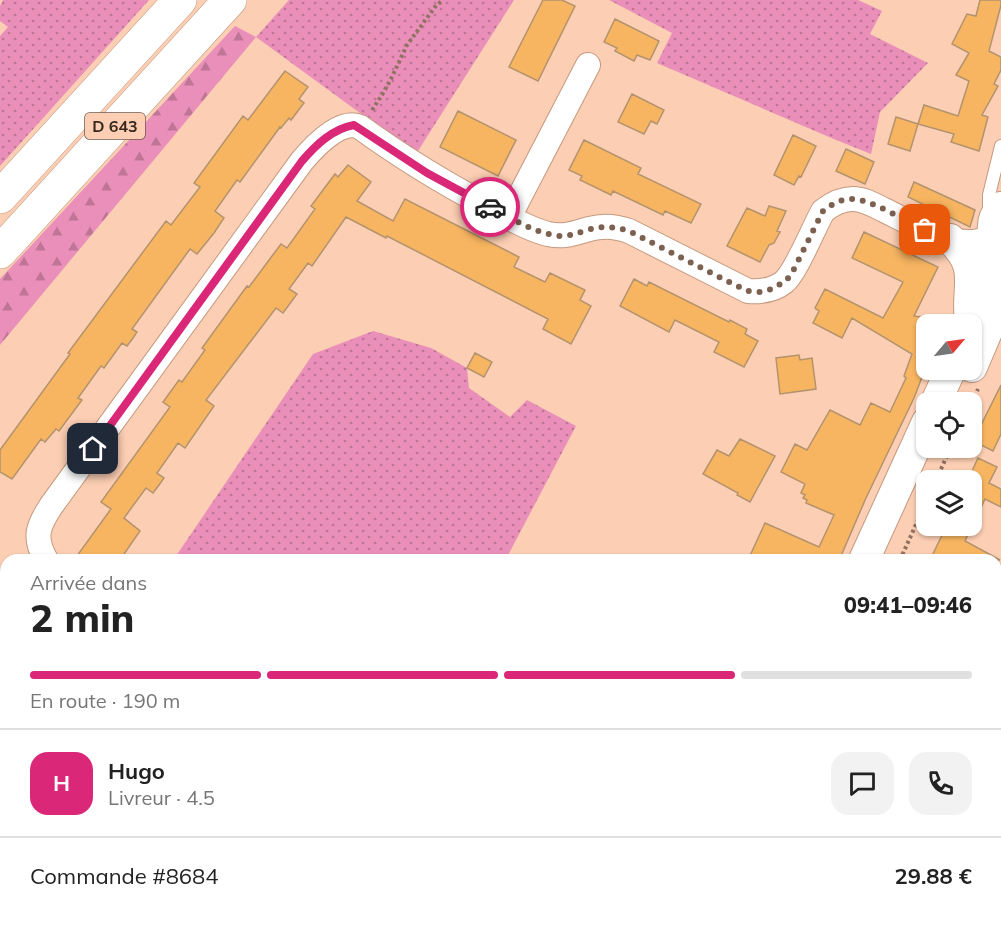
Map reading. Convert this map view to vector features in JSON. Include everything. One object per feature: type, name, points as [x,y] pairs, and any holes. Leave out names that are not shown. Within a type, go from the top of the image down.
[{"type":"highway","name":"D 643","points":[[0,197],[180,0]]},
{"type":"highway","name":"D 643","points":[[0,252],[230,0]]},
{"type":"street","points":[[509,217],[588,65]]},
{"type":"street","points":[[42,554],[38,540],[39,528],[72,477],[302,161],[330,134],[347,126],[354,125],[360,128],[427,173],[509,217],[548,234],[563,236],[601,227],[615,227],[629,231],[748,291],[769,290],[786,281],[823,211],[832,204],[844,200],[866,201],[914,225],[950,239],[974,242],[997,232]]},
{"type":"street","points":[[982,331],[997,232]]},
{"type":"street","points":[[950,239],[962,252],[969,267],[971,278],[968,302],[974,314]]},
{"type":"street","points":[[982,331],[1001,299]]},
{"type":"street","points":[[867,554],[916,446]]},
{"type":"street","points":[[887,554],[931,458]]},
{"type":"lane","points":[[997,232],[989,210],[989,195],[1001,146]]},
{"type":"path","points":[[360,128],[382,95],[407,45],[435,7],[443,0]]},
{"type":"path","points":[[903,554],[916,524]]},
{"type":"green space","points":[[3,0],[149,0],[0,166],[0,36],[8,27],[0,21],[0,6]]},
{"type":"green space","points":[[289,0],[514,0],[416,154],[256,37]]},
{"type":"green space","points":[[609,0],[858,0],[882,11],[870,34],[928,63],[880,112],[871,154],[657,63],[672,33]]},
{"type":"green space","points":[[235,26],[256,37],[0,345],[0,279]]},
{"type":"green space","points":[[373,331],[431,348],[467,368],[469,388],[510,417],[527,400],[576,426],[509,554],[177,554],[313,354]]},
{"type":"building","points":[[543,0],[562,0],[575,6],[538,81],[509,67]]},
{"type":"building","points":[[980,0],[1001,0],[989,51],[1001,57],[1001,70],[994,84],[998,86],[982,115],[988,117],[979,151],[951,142],[954,134],[918,124],[924,105],[958,116],[969,81],[956,75],[969,53],[952,44],[967,14],[976,16]]},
{"type":"building","points":[[615,19],[659,41],[650,60],[637,55],[634,61],[615,51],[617,48],[604,42]]},
{"type":"building","points":[[285,71],[308,87],[299,99],[304,103],[291,120],[289,118],[280,127],[240,182],[237,180],[215,211],[224,218],[214,233],[197,254],[190,249],[132,329],[137,332],[133,338],[127,346],[122,343],[104,368],[101,366],[78,398],[82,400],[59,431],[56,429],[45,442],[41,439],[12,479],[0,472],[0,450],[70,354],[68,353],[166,221],[171,225],[200,187],[194,183],[243,116],[248,120]]},
{"type":"building","points":[[632,94],[664,110],[657,124],[651,121],[644,134],[618,122]]},
{"type":"building","points":[[458,111],[516,140],[498,176],[440,147]]},
{"type":"building","points":[[896,117],[918,124],[910,151],[888,144]]},
{"type":"building","points":[[793,135],[816,146],[801,177],[799,176],[794,185],[774,175]]},
{"type":"building","points":[[584,140],[641,168],[638,174],[701,204],[691,223],[665,211],[663,215],[613,191],[611,195],[580,180],[582,176],[569,170]]},
{"type":"building","points":[[846,149],[874,162],[865,184],[836,171]]},
{"type":"building","points":[[348,165],[371,182],[357,201],[393,221],[405,199],[519,257],[514,267],[545,282],[550,273],[585,290],[580,300],[591,306],[571,344],[543,329],[548,319],[346,217],[312,266],[308,263],[289,289],[297,294],[283,313],[276,308],[206,400],[214,406],[185,448],[178,443],[157,473],[164,478],[159,485],[153,493],[146,488],[124,518],[140,531],[124,554],[78,554],[111,509],[101,502],[170,407],[163,402],[179,380],[182,382],[205,350],[202,348],[247,286],[249,287],[281,244],[287,248],[315,209],[311,206],[335,174],[338,177]]},
{"type":"building","points":[[914,182],[975,210],[970,227],[908,197]]},
{"type":"building","points":[[769,206],[786,211],[777,231],[780,232],[774,243],[769,245],[760,262],[727,246],[747,208],[765,216]]},
{"type":"building","points":[[864,232],[938,267],[914,316],[916,316],[916,380],[921,380],[842,554],[751,554],[765,523],[819,547],[834,515],[806,503],[807,500],[803,498],[805,495],[801,493],[805,484],[781,472],[795,444],[807,450],[830,410],[860,425],[871,403],[890,412],[906,378],[904,376],[912,354],[852,318],[842,338],[813,323],[819,311],[815,308],[825,289],[883,318],[903,282],[852,258]]},
{"type":"building","points":[[634,279],[647,286],[649,282],[747,329],[745,334],[758,341],[744,367],[714,352],[719,342],[675,320],[669,332],[620,306]]},
{"type":"building","points":[[475,353],[492,362],[484,377],[467,368]]},
{"type":"building","points":[[799,355],[800,360],[812,358],[816,389],[780,394],[776,358]]},
{"type":"building","points":[[1001,385],[1001,434],[993,451],[982,446],[982,423]]},
{"type":"building","points":[[740,439],[775,456],[750,502],[703,474],[717,450],[729,456]]},
{"type":"building","points":[[978,458],[997,467],[989,483],[1001,489],[1001,507],[985,499],[982,505],[982,470],[972,470]]},
{"type":"building","points":[[942,536],[967,536],[965,541],[989,554],[933,554]]},
{"type":"way so far","points":[[490,207],[548,234],[563,236],[601,227],[615,227],[629,231],[748,291],[760,292],[786,281],[823,211],[832,204],[854,199],[866,201],[925,230]]},
{"type":"route","points":[[93,449],[302,161],[330,134],[354,125],[427,173],[490,207]]}]
